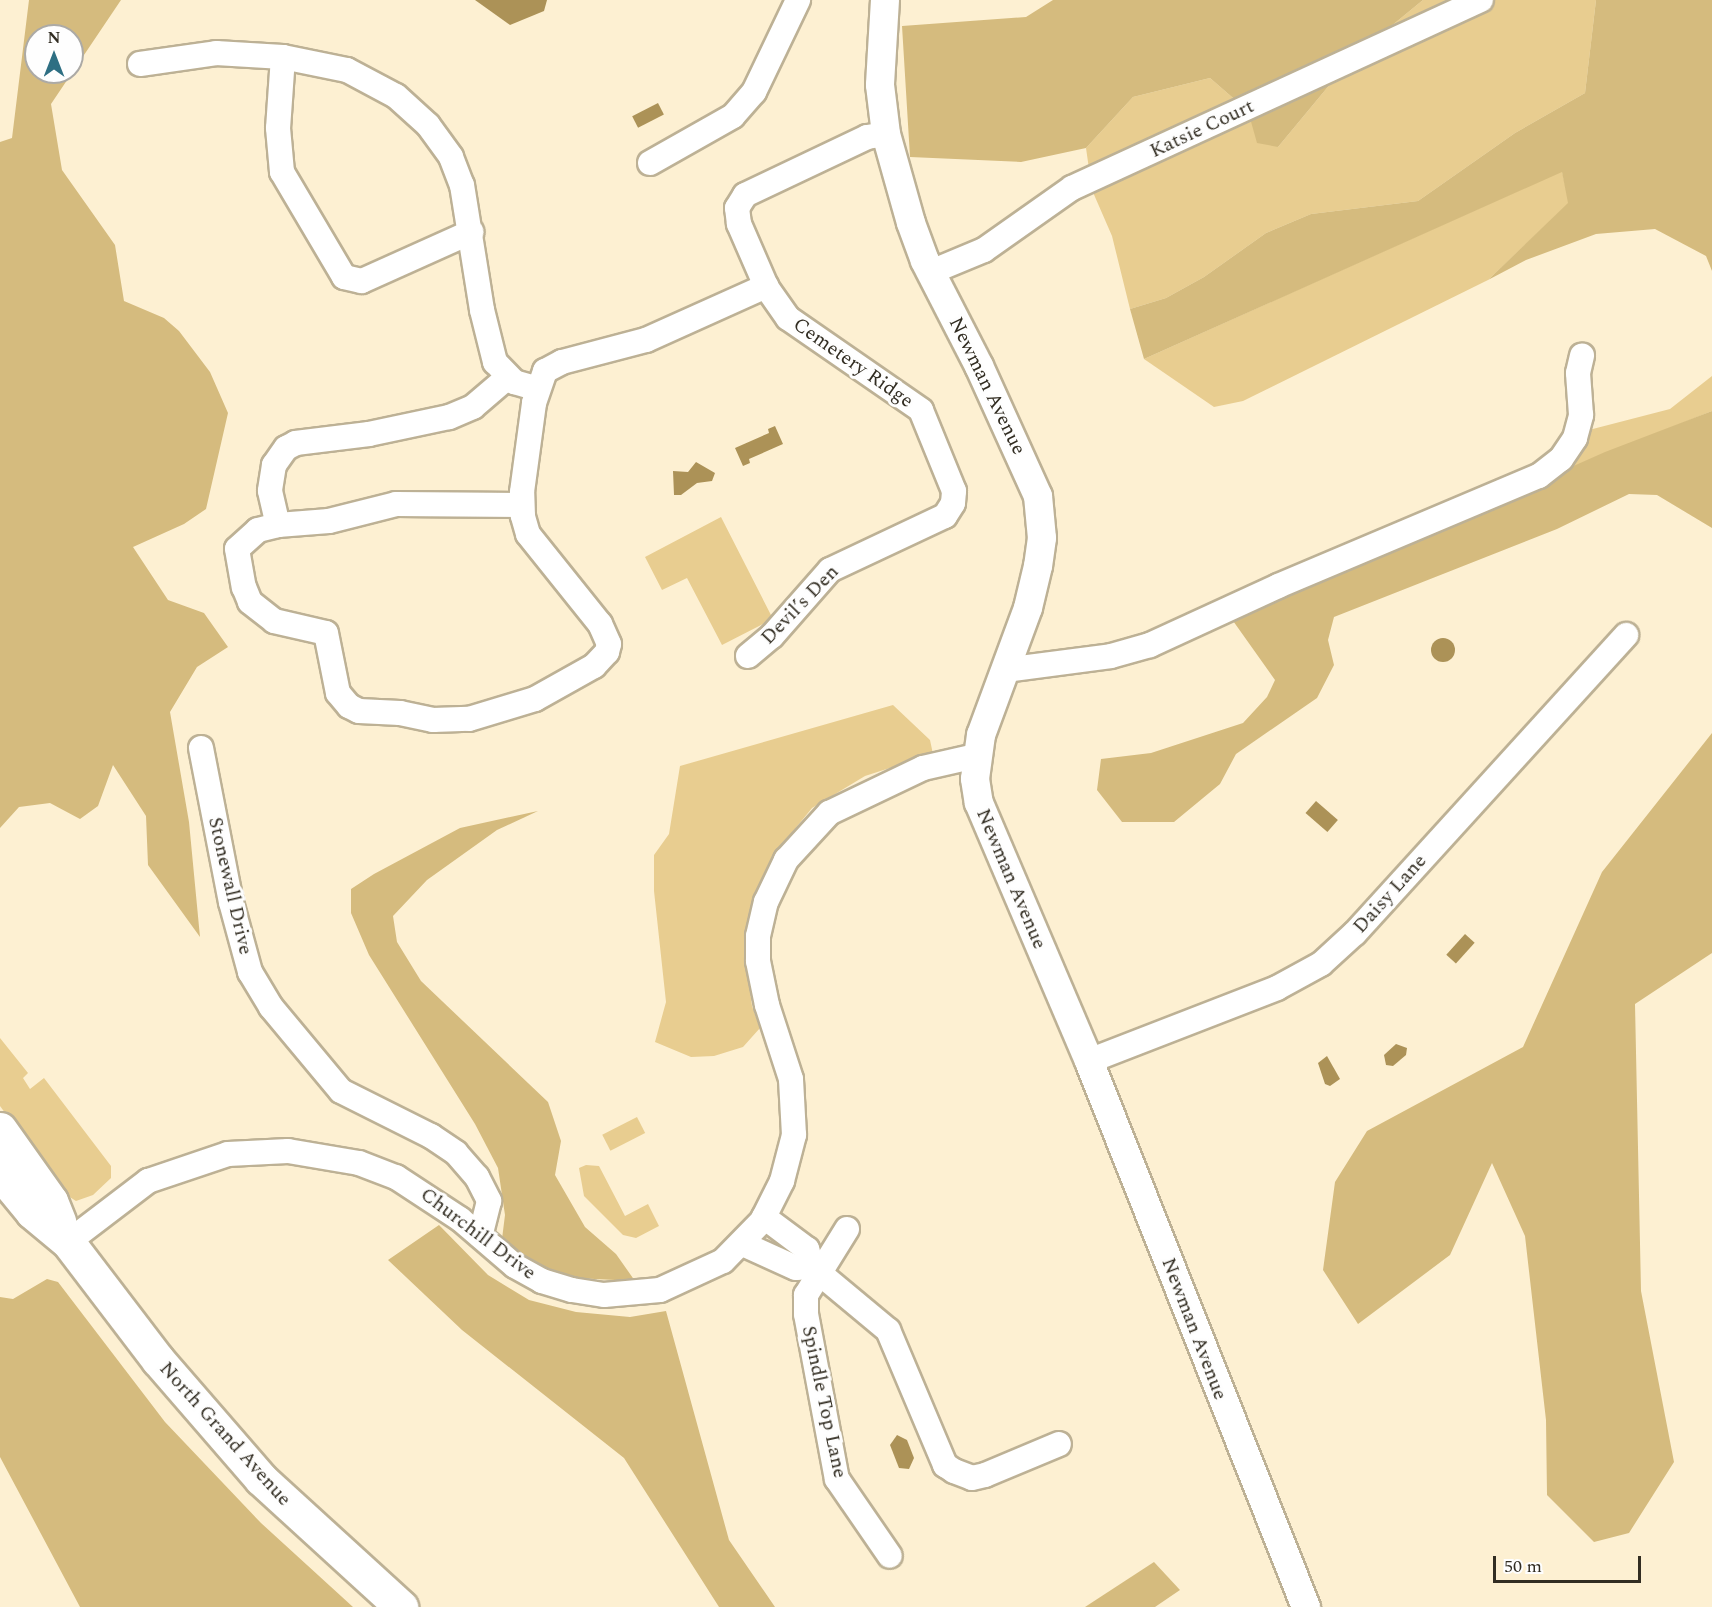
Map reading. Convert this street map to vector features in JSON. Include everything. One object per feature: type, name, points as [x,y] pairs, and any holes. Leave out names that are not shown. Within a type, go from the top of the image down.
[{"type":"main road","name":"North Grand Avenue","points":[[0,1129],[51,1201],[68,1242]]},
{"type":"main road","name":"North Grand Avenue","points":[[0,1173],[32,1212],[68,1242],[158,1360],[253,1471],[401,1607]]},
{"type":"street","points":[[650,162],[733,116],[754,92],[798,0]]},
{"type":"street","name":"Newman Avenue","points":[[885,0],[880,85],[886,134],[911,223],[931,272],[979,366],[1038,496],[1042,538],[1028,608],[976,756],[975,779],[985,821],[1089,1061],[1306,1607]]},
{"type":"street","name":"Katsie Court","points":[[931,272],[984,250],[1072,188],[1481,0]]},
{"type":"street","points":[[140,64],[216,53],[283,57],[347,70],[389,91],[412,109],[451,157],[462,185],[487,331],[495,362],[508,377],[538,389]]},
{"type":"street","points":[[283,57],[278,145],[282,172],[344,277],[362,281],[471,232]]},
{"type":"street","name":"Cemetery Ridge","points":[[886,134],[867,137],[745,195],[738,207],[738,224],[766,286],[788,318],[921,410],[954,492],[951,510]]},
{"type":"street","points":[[522,505],[396,504],[329,521],[278,525],[258,530],[237,549],[244,587],[255,607],[274,621],[326,633],[338,693],[349,706],[359,711],[400,713],[433,720],[469,719],[535,699],[588,670],[607,652],[608,635],[528,534],[522,505],[538,389],[545,371],[554,364],[639,343],[766,286]]},
{"type":"street","points":[[1005,670],[1111,656],[1150,645],[1278,586],[1539,476],[1561,459],[1575,438],[1581,415],[1578,373],[1582,355]]},
{"type":"street","points":[[278,525],[270,476],[286,448],[308,441],[369,434],[449,417],[473,407],[508,377]]},
{"type":"street","name":"Devil’s Den","points":[[748,656],[772,636],[830,570],[951,510]]},
{"type":"street","name":"Daisy Lane","points":[[1089,1061],[1251,999],[1321,964],[1355,933],[1626,635]]},
{"type":"street","name":"Stonewall Drive","points":[[201,748],[231,902],[250,972],[271,1007],[341,1091],[430,1136],[456,1153],[477,1177],[489,1201],[480,1236]]},
{"type":"street","name":"Churchill Drive","points":[[68,1242],[148,1181],[228,1154],[266,1151],[318,1153],[396,1177],[429,1195],[515,1266],[543,1281],[604,1295],[660,1290],[723,1261],[743,1244],[764,1217],[790,1154],[795,1111],[791,1079],[767,1005],[758,961],[758,936],[766,902],[786,861],[829,813],[923,768],[976,756]]},
{"type":"street","points":[[764,1217],[807,1249],[816,1269],[888,1330],[945,1465],[954,1472],[972,1478],[985,1475],[1059,1444]]},
{"type":"street","name":"Spindle Top Lane","points":[[847,1229],[816,1269],[806,1295],[806,1314],[837,1479],[890,1557]]},
{"type":"street","points":[[743,1244],[796,1268],[816,1269]]},
{"type":"shaded area","points":[[29,0],[121,0],[84,55],[84,24],[26,24]]},
{"type":"shaded area","points":[[475,0],[547,0],[544,11],[510,25]]},
{"type":"shaded area","points":[[1053,0],[1423,0],[1351,59],[1278,147],[1257,143],[1248,111],[1210,78],[1133,97],[1086,148],[1021,162],[910,157],[902,26],[1026,17]]},
{"type":"shaded area","points":[[1423,0],[1596,0],[1585,93],[1515,133],[1418,201],[1311,214],[1266,233],[1204,277],[1166,298],[1130,309],[1112,236],[1092,190],[1086,148],[1133,97],[1210,78],[1248,111],[1278,147],[1351,59]]},
{"type":"shaded area","points":[[1596,0],[1712,0],[1712,271],[1706,256],[1655,229],[1596,234],[1526,260],[1488,280],[1568,203],[1562,172],[1144,359],[1130,309],[1166,298],[1204,277],[1266,233],[1311,214],[1418,201],[1515,133],[1585,93]]},
{"type":"shaded area","points":[[24,41],[24,84],[64,84],[51,104],[62,170],[115,245],[124,301],[164,318],[179,331],[210,372],[228,413],[206,509],[184,524],[133,547],[168,600],[204,613],[228,647],[197,667],[170,712],[189,822],[200,937],[148,865],[146,816],[113,765],[98,806],[80,819],[50,803],[19,807],[0,828],[0,142],[12,138]]},
{"type":"shaded area","points":[[658,103],[664,115],[638,128],[632,116]]},
{"type":"shaded area","points":[[1562,171],[1569,203],[1488,280],[1243,401],[1214,407],[1144,359]]},
{"type":"shaded area","points":[[1712,376],[1712,411],[1558,473],[1585,431],[1670,409]]},
{"type":"shaded area","points":[[1712,411],[1712,528],[1657,495],[1629,494],[1557,529],[1334,617],[1328,640],[1334,665],[1317,698],[1236,754],[1220,784],[1174,822],[1122,822],[1097,790],[1101,759],[1151,753],[1243,723],[1267,697],[1275,680],[1231,618],[1605,452]]},
{"type":"shaded area","points":[[775,426],[783,444],[749,459],[750,463],[743,466],[735,448],[769,433],[768,429]]},
{"type":"shaded area","points":[[696,462],[715,473],[712,481],[697,483],[681,495],[674,495],[673,471],[688,472]]},
{"type":"shaded area","points":[[721,517],[773,619],[722,645],[687,578],[662,590],[645,557]]},
{"type":"shaded area","points":[[1443,638],[1451,642],[1455,650],[1451,658],[1443,662],[1435,658],[1431,650],[1435,642]]},
{"type":"shaded area","points":[[893,705],[930,740],[933,754],[865,776],[812,808],[776,852],[752,905],[746,960],[752,1006],[760,1028],[743,1047],[714,1056],[691,1057],[655,1042],[666,1002],[654,891],[654,855],[669,834],[680,766]]},
{"type":"shaded area","points":[[1712,733],[1712,953],[1635,1004],[1641,1291],[1674,1462],[1629,1533],[1594,1542],[1547,1495],[1546,1420],[1525,1236],[1492,1163],[1450,1255],[1358,1324],[1323,1270],[1335,1182],[1367,1131],[1523,1047],[1602,872]]},
{"type":"shaded area","points":[[1316,801],[1338,820],[1327,832],[1306,813]]},
{"type":"shaded area","points":[[538,811],[497,830],[427,880],[393,916],[397,942],[421,981],[548,1102],[561,1141],[555,1175],[585,1227],[616,1254],[635,1281],[575,1278],[536,1265],[502,1239],[505,1215],[498,1168],[475,1124],[369,955],[351,913],[351,889],[374,874],[460,828]]},
{"type":"shaded area","points":[[1465,934],[1475,943],[1456,964],[1446,955]]},
{"type":"shaded area","points":[[0,1038],[28,1073],[23,1078],[30,1089],[44,1078],[111,1166],[111,1178],[93,1195],[76,1201],[65,1194],[0,1106]]},
{"type":"shaded area","points":[[1396,1044],[1407,1048],[1406,1055],[1393,1066],[1386,1065],[1384,1055]]},
{"type":"shaded area","points":[[1327,1056],[1340,1079],[1330,1086],[1325,1084],[1318,1063]]},
{"type":"shaded area","points":[[637,1117],[645,1133],[610,1151],[602,1135]]},
{"type":"shaded area","points":[[586,1165],[599,1166],[625,1216],[648,1204],[659,1226],[636,1238],[623,1235],[584,1196],[579,1168]]},
{"type":"shaded area","points":[[439,1225],[488,1275],[529,1300],[576,1312],[630,1317],[666,1311],[729,1540],[775,1607],[719,1607],[624,1458],[462,1330],[388,1260]]},
{"type":"shaded area","points":[[47,1279],[58,1282],[165,1422],[261,1523],[353,1607],[80,1607],[0,1457],[0,1297],[13,1299]]},
{"type":"shaded area","points":[[897,1435],[907,1440],[914,1458],[909,1469],[899,1468],[890,1445]]},
{"type":"shaded area","points":[[1154,1562],[1180,1590],[1155,1607],[1085,1607]]}]
